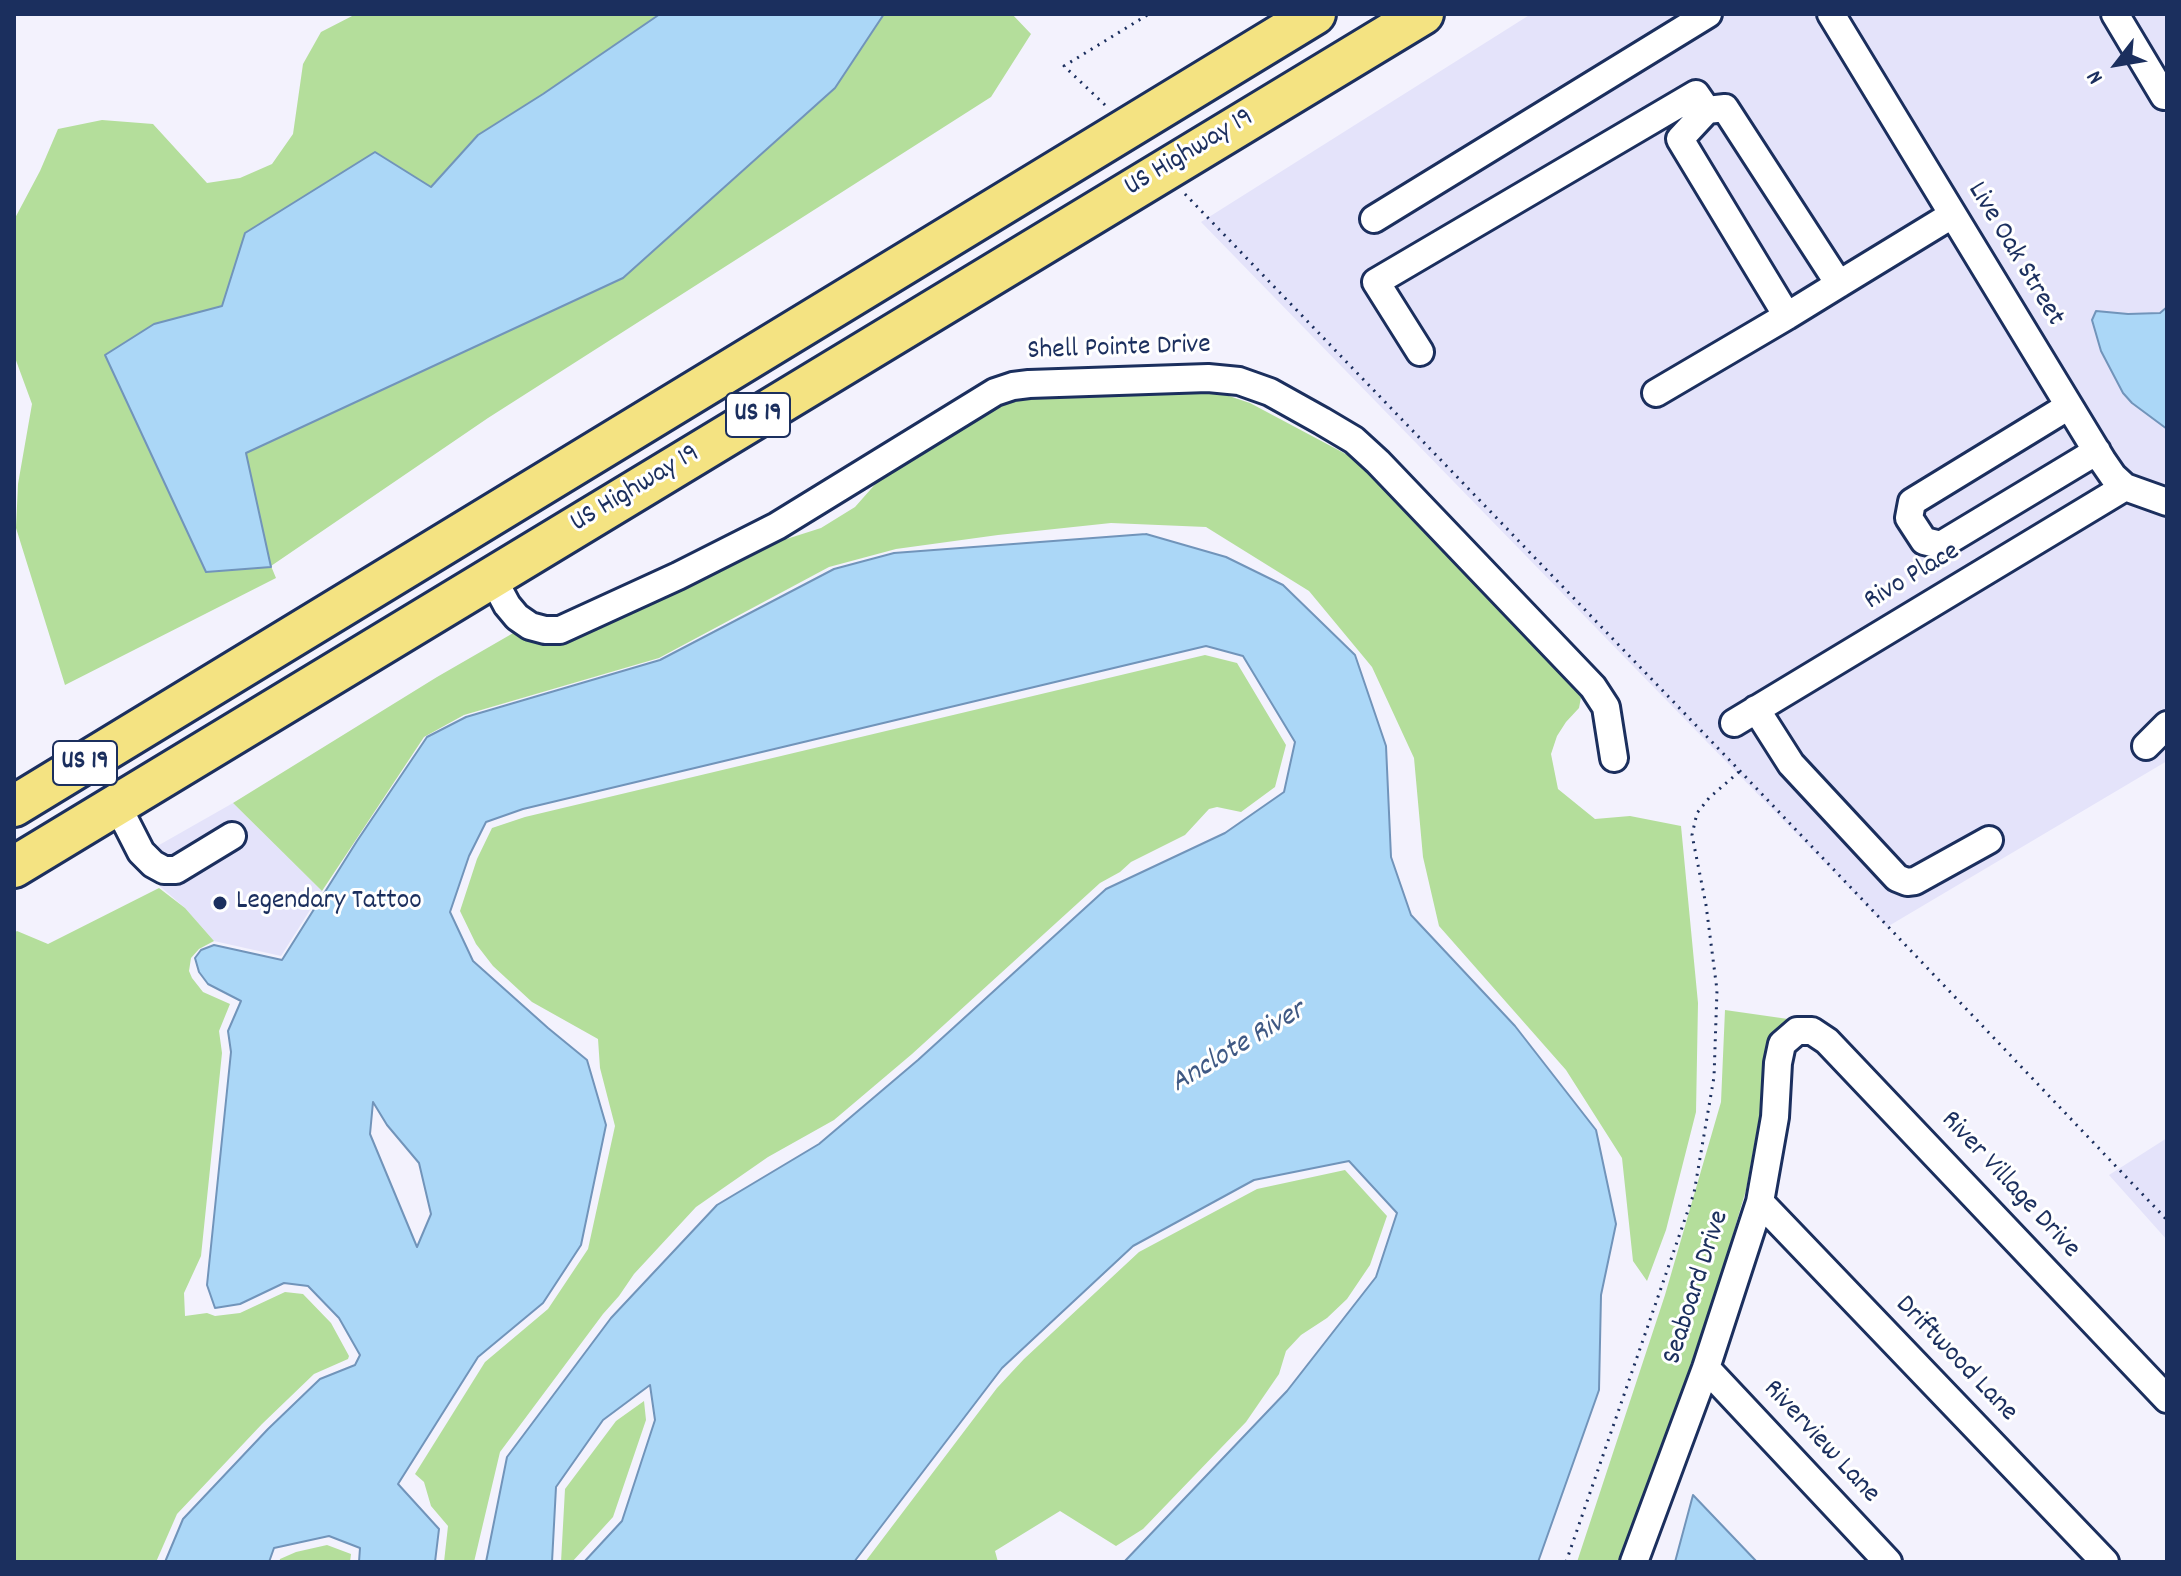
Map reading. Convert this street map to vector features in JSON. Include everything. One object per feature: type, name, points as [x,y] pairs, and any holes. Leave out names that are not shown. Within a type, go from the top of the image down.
[{"type":"highway","name":"US Highway 19","points":[[14,806],[1315,14]]},
{"type":"highway","name":"US Highway 19","points":[[14,867],[1423,14]]},
{"type":"highway","points":[[117,805],[118,785],[125,768],[157,720]]},
{"type":"street","points":[[1374,219],[1708,14]]},
{"type":"street","name":"Live Oak Street","points":[[1831,14],[2069,406],[2113,476],[2125,487]]},
{"type":"street","points":[[2115,14],[2164,96]]},
{"type":"street","points":[[1420,352],[1376,282],[1696,94],[1707,110]]},
{"type":"street","points":[[1787,316],[1680,139],[1707,110],[1725,108],[1839,284]]},
{"type":"street","points":[[1656,393],[1952,215]]},
{"type":"street","name":"Shell Pointe Drive","points":[[492,577],[517,617],[530,626],[560,630],[777,526],[995,392],[1029,384],[1208,378],[1239,381],[1270,392],[1322,421],[1354,440],[1378,462],[1593,687],[1606,707],[1614,758]]},
{"type":"street","points":[[2069,406],[1912,502],[1909,518],[1924,541],[1941,545],[2097,451]]},
{"type":"street","points":[[2125,487],[2167,502]]},
{"type":"street","name":"Rivo Place","points":[[1989,840],[1915,881],[1897,878],[1745,716],[2125,487]]},
{"type":"street","points":[[2146,746],[2167,725]]},
{"type":"street","points":[[117,805],[141,852],[164,870],[176,870],[232,836]]},
{"type":"street","name":"Seaboard Drive","points":[[1634,1562],[1706,1368],[1760,1202],[1775,1117],[1782,1044],[1797,1031]]},
{"type":"street","name":"River Village Drive","points":[[1797,1031],[1812,1031],[1827,1041],[2167,1399]]},
{"type":"street","name":"Driftwood Lane","points":[[1760,1202],[2105,1562]]},
{"type":"street","name":"Riverview Lane","points":[[1706,1368],[1888,1562]]},
{"type":"path","points":[[1105,105],[1064,66],[1149,14]]},
{"type":"path","points":[[1182,190],[2167,1220]]},
{"type":"path","points":[[1566,1562],[1694,1193],[1714,1077],[1717,990],[1706,905],[1692,835],[1697,813],[1740,771]]},
{"type":"shaded area","points":[[1531,14],[1818,14],[2108,486],[1720,720],[1729,736],[2125,499],[2167,513],[2167,761],[1887,927],[1201,222]]},
{"type":"shaded area","points":[[1844,14],[2167,14],[2167,307],[2160,312],[2128,314],[2096,311],[2123,393],[2167,429],[2167,491],[2133,479],[2122,469]]},
{"type":"shaded area","points":[[233,803],[322,891],[281,956],[214,941],[185,908],[131,861]]},
{"type":"shaded area","points":[[2167,1138],[2167,1240],[2109,1175]]},
{"type":"green space","points":[[356,14],[660,14],[478,135],[431,187],[375,152],[245,233],[222,306],[154,324],[106,355],[206,572],[271,566],[276,578],[65,685],[16,528],[18,484],[32,404],[14,355],[14,220],[58,129],[102,120],[153,124],[207,183],[240,178],[272,164],[293,134],[303,64],[321,32]]},
{"type":"green space","points":[[884,14],[1012,14],[1031,34],[991,97],[488,418],[271,566],[246,453],[623,278],[835,88]]},
{"type":"green space","points":[[1220,393],[1250,403],[1357,460],[1582,692],[1579,708],[1557,736],[1551,754],[1558,789],[1595,819],[1630,816],[1681,826],[1698,1003],[1696,1112],[1666,1230],[1647,1281],[1633,1261],[1622,1158],[1566,1070],[1439,926],[1423,857],[1414,758],[1372,667],[1309,591],[1206,527],[1111,523],[896,549],[829,567],[659,658],[464,715],[424,737],[322,891],[233,803],[515,632],[547,643],[597,628],[774,543],[821,528],[855,507],[886,472],[997,407],[1017,399],[1068,395]]},
{"type":"green space","points":[[1205,655],[1237,663],[1286,745],[1275,787],[1241,812],[1217,807],[1209,809],[1185,835],[1131,862],[1100,883],[912,1054],[834,1120],[768,1157],[696,1207],[634,1274],[500,1452],[474,1562],[444,1562],[448,1526],[431,1506],[424,1482],[415,1474],[485,1362],[548,1309],[588,1249],[615,1126],[600,1068],[598,1039],[532,1002],[493,966],[476,944],[460,911],[477,859],[492,828],[525,817]]},
{"type":"green space","points":[[159,888],[185,908],[214,941],[199,949],[191,958],[189,971],[203,992],[230,1004],[219,1031],[222,1053],[201,1256],[184,1293],[185,1316],[240,1313],[285,1292],[303,1294],[331,1323],[349,1356],[314,1374],[177,1514],[156,1562],[14,1562],[14,933],[17,931],[48,944]]},
{"type":"green space","points":[[1725,1010],[1802,1021],[1780,1028],[1770,1043],[1746,1190],[1719,1282],[1621,1562],[1577,1562],[1665,1295],[1721,1102]]},
{"type":"green space","points":[[1345,1170],[1387,1216],[1370,1265],[1347,1299],[1327,1318],[1301,1335],[1286,1351],[1279,1374],[1246,1422],[1143,1529],[1116,1546],[1060,1511],[995,1551],[998,1562],[865,1562],[997,1388],[1139,1252],[1257,1189]]},
{"type":"green space","points":[[644,1401],[646,1420],[613,1517],[572,1562],[561,1562],[565,1489],[616,1421]]},
{"type":"green space","points":[[327,1545],[351,1554],[350,1562],[279,1562],[296,1552]]},
{"type":"water","points":[[660,14],[884,14],[835,88],[623,278],[246,453],[271,567],[206,572],[105,355],[154,324],[222,306],[245,233],[375,152],[431,187],[478,135]]},
{"type":"water","points":[[2167,307],[2167,429],[2123,393],[2101,351],[2092,320],[2096,311],[2160,313]]},
{"type":"water","name":"Anclote River","points":[[1146,534],[1226,557],[1283,585],[1355,655],[1386,746],[1391,857],[1411,915],[1515,1026],[1596,1130],[1616,1224],[1601,1295],[1599,1390],[1538,1562],[1124,1562],[1287,1391],[1376,1277],[1397,1213],[1349,1161],[1254,1180],[1133,1246],[1002,1368],[854,1562],[584,1562],[622,1521],[655,1420],[650,1385],[603,1420],[556,1487],[552,1562],[486,1562],[507,1457],[611,1318],[717,1205],[819,1144],[918,1060],[1106,889],[1225,833],[1284,792],[1295,742],[1243,656],[1206,646],[523,809],[486,822],[469,856],[450,912],[473,961],[587,1060],[606,1125],[581,1245],[543,1303],[478,1357],[398,1484],[439,1529],[435,1562],[359,1562],[360,1548],[329,1536],[274,1548],[269,1562],[165,1562],[183,1519],[320,1379],[355,1365],[360,1355],[339,1318],[308,1286],[284,1283],[240,1304],[215,1308],[207,1285],[231,1052],[228,1031],[241,1001],[208,984],[199,972],[195,958],[201,950],[214,945],[282,960],[427,737],[466,717],[660,660],[834,569],[894,553]],"holes":[[[373,1102],[387,1125],[419,1163],[431,1214],[417,1247],[370,1134]]]},
{"type":"water","points":[[1693,1495],[1757,1562],[1675,1562]]},
{"type":"place","name":"Legendary Tattoo","points":[[220,903]]}]
